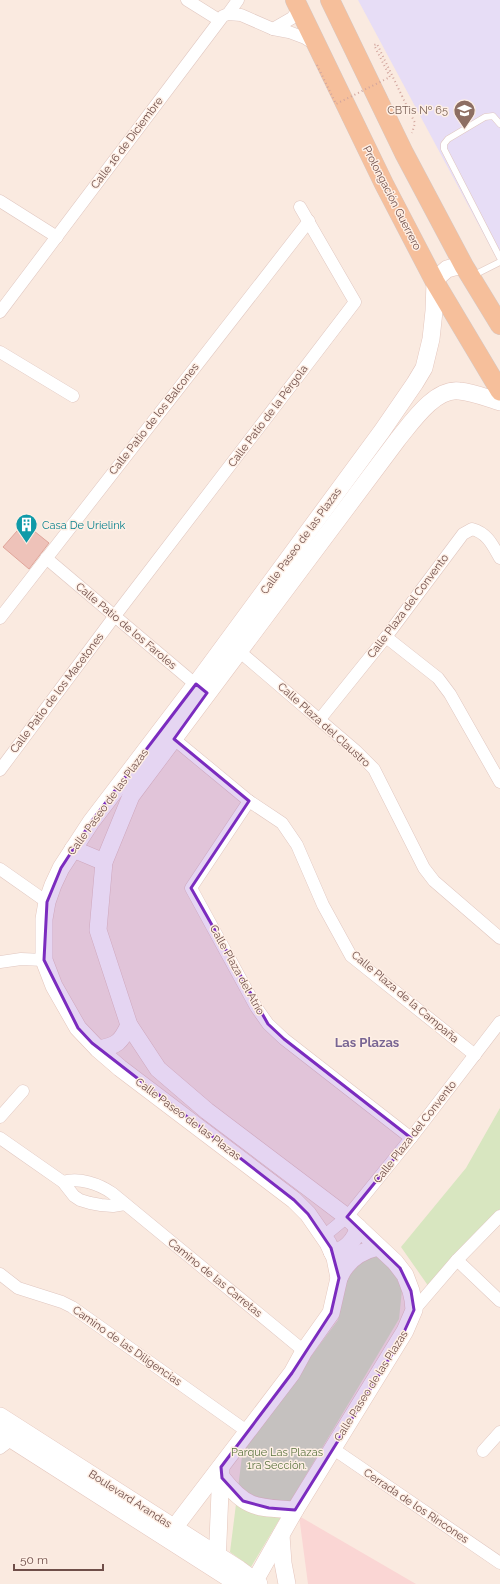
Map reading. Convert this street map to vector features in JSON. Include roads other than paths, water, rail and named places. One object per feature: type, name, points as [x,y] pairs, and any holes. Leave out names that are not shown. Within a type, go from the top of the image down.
[{"type":"main road","points":[[330,0],[404,153],[468,272],[500,325]]},
{"type":"main road","name":"Prolongación Guerrero","points":[[297,5],[384,184],[435,282],[500,391]]},
{"type":"street","points":[[187,0],[223,17],[241,15],[273,29],[289,32],[316,45]]},
{"type":"street","name":"Calle 16 de Diciembre","points":[[0,312],[223,17],[238,0]]},
{"type":"street","points":[[273,29],[287,21],[297,5]]},
{"type":"street","points":[[0,201],[57,237]]},
{"type":"street","name":"Calle Patio de la Pérgola","points":[[114,617],[355,302],[300,207]]},
{"type":"street","name":"Calle Patio de los Balcones","points":[[0,618],[309,221]]},
{"type":"street","points":[[435,282],[447,269],[458,266],[468,272]]},
{"type":"street","name":"Calle Paseo de las Plazas","points":[[256,1583],[295,1510],[332,1448],[399,1343],[414,1310],[411,1291],[404,1275],[395,1262],[352,1222],[207,1111],[158,1069],[128,1025],[98,930],[104,862],[131,796],[174,738],[202,689],[382,431],[424,368],[431,339],[435,282]]},
{"type":"street","points":[[0,352],[72,396]]},
{"type":"street","name":"Calle Paseo de las Plazas","points":[[174,1528],[221,1472],[248,1432],[292,1373],[304,1351],[331,1313],[339,1278],[332,1252],[324,1236],[308,1214],[294,1200],[120,1068],[98,1049],[78,1028],[54,986],[44,960],[43,940],[47,902],[58,874],[91,822],[202,689],[239,651],[398,438],[430,402],[440,395],[457,390],[500,402]]},
{"type":"street","name":"Calle Plaza del Convento","points":[[320,719],[386,637],[463,534],[472,529],[477,530],[489,537],[500,558]]},
{"type":"street","name":"Calle Patio de los Faroles","points":[[46,558],[114,617],[202,689]]},
{"type":"street","name":"Calle Patio de los Macetones","points":[[0,770],[114,617]]},
{"type":"street","points":[[386,637],[438,678],[450,694],[500,782]]},
{"type":"street","name":"Calle Plaza del Claustro","points":[[239,651],[320,719],[374,769],[424,868],[434,882],[500,938]]},
{"type":"street","name":"Calle Plaza de la Campaña","points":[[174,738],[249,801],[282,823],[297,846],[323,904],[351,956],[475,1054]]},
{"type":"street","name":"Calle Plaza del Atrio","points":[[249,801],[191,888],[256,1007],[268,1024],[284,1039],[411,1138]]},
{"type":"street","points":[[73,849],[104,862]]},
{"type":"street","points":[[0,869],[47,902]]},
{"type":"street","points":[[0,962],[21,958],[44,960]]},
{"type":"street","name":"Calle Plaza del Convento","points":[[324,1236],[352,1222],[411,1138],[500,1022]]},
{"type":"street","points":[[98,1049],[110,1047],[118,1043],[123,1037],[128,1025]]},
{"type":"street","points":[[0,1118],[23,1091]]},
{"type":"street","points":[[0,1138],[63,1182],[74,1196],[90,1203],[113,1206],[125,1204]]},
{"type":"street","name":"Camino de las Carretas","points":[[63,1182],[70,1180],[102,1187],[125,1204],[304,1351]]},
{"type":"street","points":[[414,1310],[457,1260],[500,1216]]},
{"type":"street","points":[[332,1252],[346,1247],[354,1238],[352,1222]]},
{"type":"street","points":[[339,1278],[345,1267],[353,1259],[367,1249],[378,1247]]},
{"type":"street","points":[[457,1260],[500,1301]]},
{"type":"street","name":"Camino de las Diligencias","points":[[0,1274],[18,1288],[62,1302],[72,1307],[248,1432]]},
{"type":"street","name":"Boulevard Arandas","points":[[0,1416],[174,1528],[234,1579],[256,1583]]},
{"type":"street","points":[[484,1451],[500,1432]]},
{"type":"street","name":"Boulevard Arandas","points":[[4,1440],[218,1564]]},
{"type":"street","name":"Cerrada de los Rincones","points":[[332,1448],[500,1563]]},
{"type":"street","points":[[221,1472],[238,1497],[254,1506],[295,1510]]},
{"type":"street","points":[[218,1564],[221,1472]]},
{"type":"street","points":[[281,1535],[283,1563],[287,1584]]},
{"type":"lane","points":[[500,124],[493,116],[485,117],[444,144],[444,150],[500,258]]},
{"type":"lane","points":[[468,272],[500,262]]},
{"type":"place","name":"CBTis Nº 65","points":[[464,130]]},
{"type":"place","name":"Casa De Urielink","points":[[27,544]]},
{"type":"district","name":"Las Plazas","points":[[367,1042]]},
{"type":"park label","name":"Parque Las Plazas 1ra Sección.","points":[[277,1458]]}]
